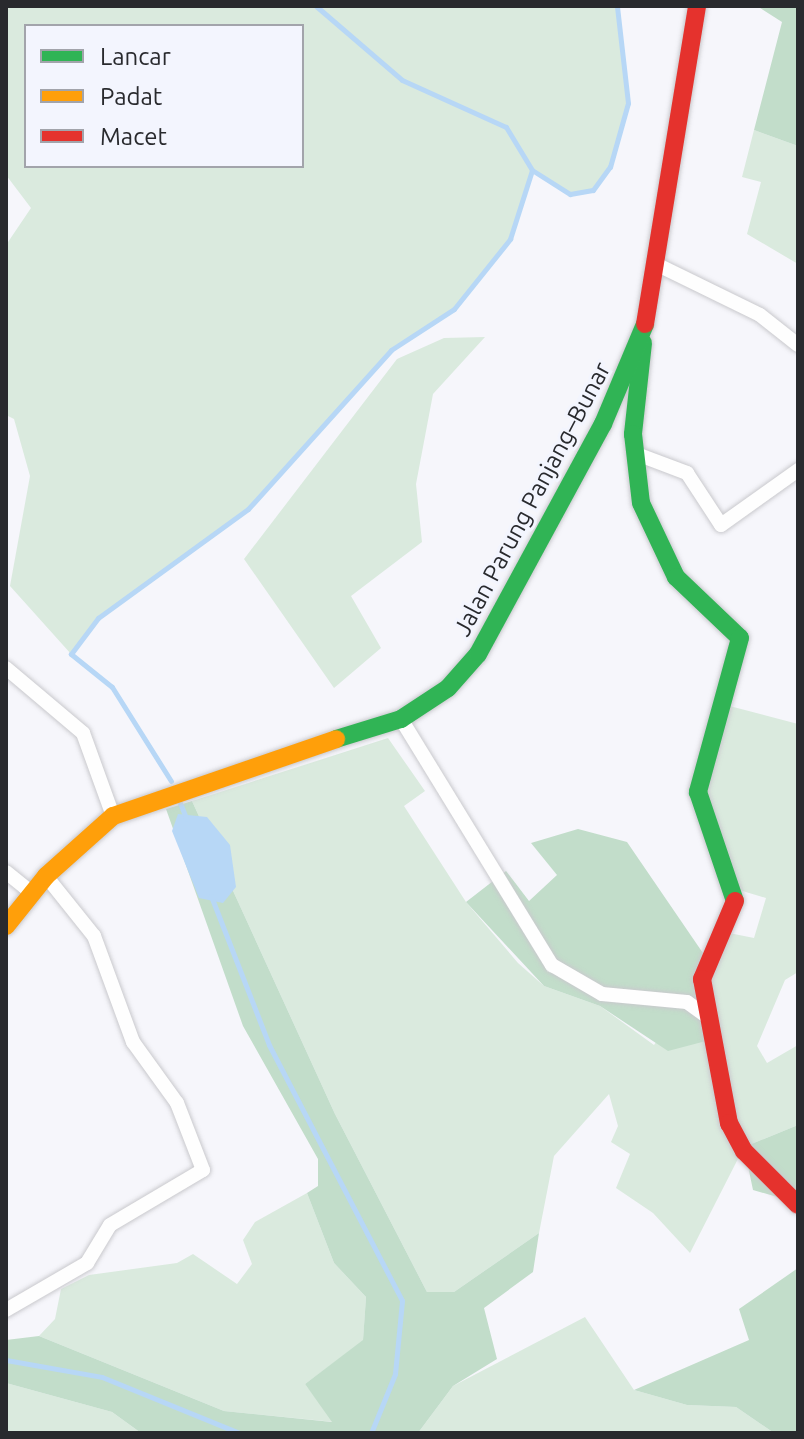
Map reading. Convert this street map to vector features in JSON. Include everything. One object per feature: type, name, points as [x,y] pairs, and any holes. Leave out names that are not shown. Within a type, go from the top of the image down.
[{"type":"main road","name":"Jalan Parung Panjang–Bunar","points":[[6,926],[46,876],[113,816],[157,795],[401,719],[448,688],[478,654],[603,424],[644,332],[660,266],[697,6]]},
{"type":"main road","points":[[644,332],[634,453],[641,503],[676,577],[740,638],[698,792],[736,899],[702,979],[708,1017],[729,1123],[744,1151],[798,1205]]},
{"type":"street","points":[[660,266],[760,315],[798,345]]},
{"type":"street","points":[[634,453],[687,473],[721,525],[798,470]]},
{"type":"street","points":[[6,668],[83,733],[113,816]]},
{"type":"street","points":[[401,719],[552,965],[602,994],[687,1002],[708,1017]]},
{"type":"street","points":[[6,872],[32,893]]},
{"type":"street","points":[[6,1310],[87,1263],[110,1225],[203,1170],[177,1103],[133,1042],[94,936],[46,876]]},
{"type":"green space","points":[[6,6],[617,6],[628,103],[610,167],[593,190],[570,194],[532,170],[510,239],[454,309],[391,350],[248,509],[98,618],[71,654],[10,586],[30,476],[14,419],[6,415],[6,245],[31,208],[6,175]]},
{"type":"green space","points":[[757,6],[798,6],[798,146],[754,130],[782,22]]},
{"type":"green space","points":[[754,130],[798,146],[798,264],[747,234],[761,182],[742,177]]},
{"type":"green space","points":[[485,337],[433,394],[416,484],[422,542],[351,596],[381,648],[334,688],[244,559],[397,359],[444,338]]},
{"type":"green space","points":[[722,704],[798,724],[798,972],[785,980],[757,1046],[767,1063],[798,1045],[798,1125],[744,1147],[690,1253],[653,1213],[616,1188],[630,1154],[611,1142],[618,1126],[609,1094],[554,1156],[539,1233],[454,1292],[427,1292],[335,1114],[192,801],[388,738],[425,791],[404,806],[466,902],[518,963],[544,986],[600,1006],[654,1045],[694,987],[719,931],[754,938],[766,898],[723,885],[694,802]]},
{"type":"green space","points":[[192,801],[335,1114],[427,1292],[454,1292],[539,1233],[533,1272],[484,1308],[497,1359],[453,1386],[418,1433],[141,1433],[112,1412],[6,1383],[6,1340],[39,1336],[224,1411],[332,1422],[305,1384],[363,1340],[366,1297],[334,1263],[307,1193],[318,1186],[318,1159],[243,1026],[166,809]]},
{"type":"green space","points":[[578,829],[627,842],[707,959],[706,1041],[668,1051],[600,1006],[544,986],[466,902],[506,871],[529,901],[557,875],[531,843]]},
{"type":"green space","points":[[798,1125],[798,1211],[788,1200],[753,1190],[744,1147]]},
{"type":"green space","points":[[307,1193],[334,1263],[366,1297],[363,1341],[305,1384],[334,1422],[224,1411],[39,1336],[55,1319],[61,1289],[89,1275],[177,1263],[193,1254],[237,1284],[252,1264],[243,1240],[255,1222]]},
{"type":"green space","points":[[798,1268],[798,1433],[774,1433],[736,1407],[687,1405],[634,1390],[749,1340],[739,1309]]},
{"type":"green space","points":[[585,1317],[634,1390],[687,1405],[736,1407],[774,1433],[418,1433],[453,1386]]},
{"type":"green space","points":[[6,1383],[112,1412],[141,1433],[6,1433]]},
{"type":"water","points":[[178,814],[207,817],[230,845],[236,887],[223,903],[199,898],[172,831]]},
{"type":"waterway","points":[[316,6],[402,80],[506,127],[532,170],[570,194],[593,190],[610,167],[628,103],[617,6]]},
{"type":"waterway","points":[[171,781],[112,687],[71,654],[98,618],[248,509],[391,350],[454,309],[510,239],[532,170]]},
{"type":"waterway","points":[[178,798],[186,818]]},
{"type":"waterway","points":[[211,896],[269,1045],[402,1301],[395,1374],[371,1433]]},
{"type":"waterway","points":[[6,1360],[102,1377],[239,1433]]},
{"type":"traffic: fast","points":[[336,739],[401,719],[448,688],[478,654],[603,424],[645,324]]},
{"type":"traffic: fast","points":[[643,343],[633,434],[641,503],[676,577],[740,638],[698,792],[735,901]]},
{"type":"traffic: slow","points":[[6,926],[46,876],[113,816],[336,739]]},
{"type":"traffic: jam","points":[[645,324],[697,6]]},
{"type":"traffic: jam","points":[[735,901],[702,979],[729,1123],[744,1151],[798,1205]]}]
